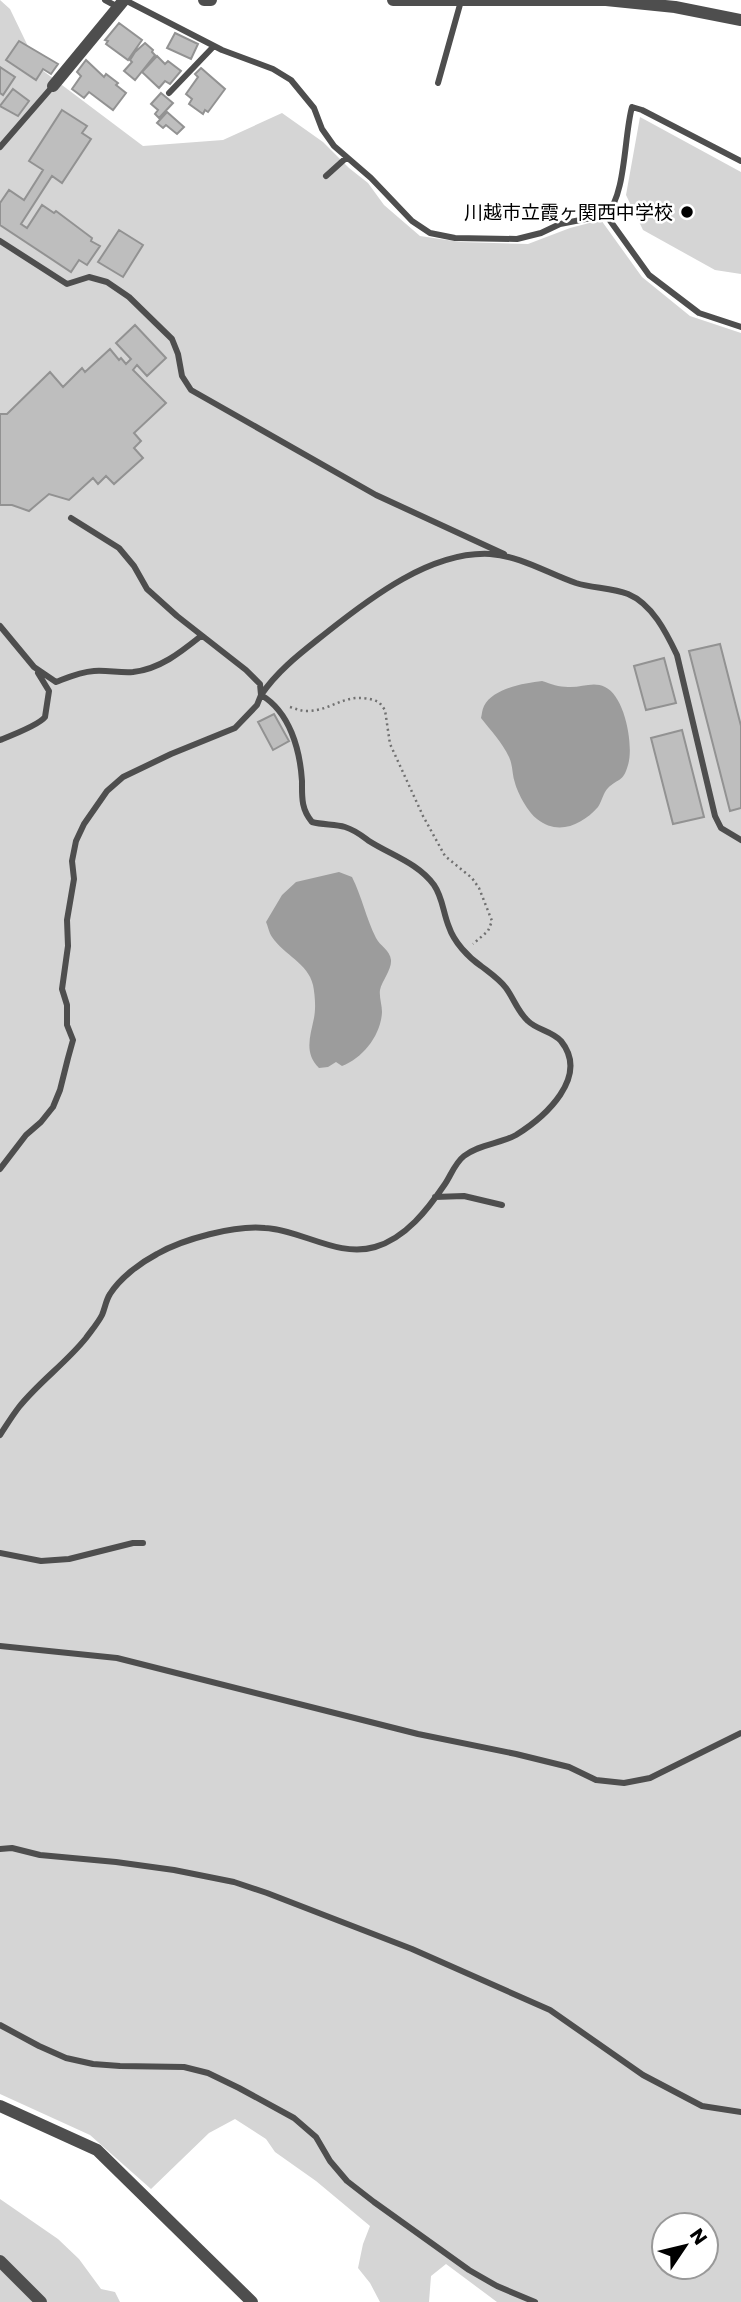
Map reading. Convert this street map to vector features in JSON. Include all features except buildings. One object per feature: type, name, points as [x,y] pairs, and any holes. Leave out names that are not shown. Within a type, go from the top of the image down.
[{"type":"street","points":[[204,0],[211,0]]},
{"type":"street","points":[[393,0],[605,0],[675,7],[741,20]]},
{"type":"street","points":[[53,86],[123,2]]},
{"type":"street","points":[[0,2106],[97,2150],[252,2302]]},
{"type":"street","points":[[0,2261],[41,2302]]},
{"type":"lane","points":[[105,0],[123,2],[214,46],[273,69],[291,80],[314,108],[328,138],[346,158],[371,178],[412,221],[430,233],[455,238],[517,239],[560,225],[606,215],[617,196],[632,107],[741,161]]},
{"type":"lane","points":[[438,83],[461,1]]},
{"type":"lane","points":[[169,93],[214,46]]},
{"type":"lane","points":[[0,147],[53,86]]},
{"type":"lane","points":[[327,176],[346,158]]},
{"type":"lane","points":[[606,215],[649,275],[699,313],[741,327]]},
{"type":"lane","points":[[0,241],[67,284],[89,277],[107,282],[129,297],[172,339],[182,376],[191,390],[376,495],[509,556],[578,583],[627,594],[644,604],[677,655],[715,816],[721,828],[741,840]]},
{"type":"lane","points":[[71,518],[119,548],[134,566],[147,589],[201,636],[246,670],[260,684],[261,695]]},
{"type":"lane","points":[[0,1169],[26,1135],[53,1107],[60,1090],[73,1040],[67,1025],[67,1005],[62,989],[68,946],[67,920],[74,879],[72,861],[76,841],[84,824],[107,791],[123,777],[235,728],[257,705],[275,675],[357,607],[394,584],[443,561],[487,554],[509,556]]},
{"type":"lane","points":[[0,626],[34,667],[49,691],[45,717],[35,726],[0,740]]},
{"type":"lane","points":[[34,667],[56,681],[79,673],[134,672],[164,662],[201,636]]},
{"type":"lane","points":[[0,1435],[20,1406],[85,1339],[101,1317],[109,1295],[124,1277],[156,1254],[212,1235],[266,1227],[341,1248],[376,1247],[406,1230],[424,1212],[463,1156],[516,1135],[541,1115],[565,1090],[571,1072],[567,1051],[561,1041],[530,1023],[494,975],[475,962],[464,950],[448,927],[444,907],[433,884],[410,863],[369,841],[358,831],[341,825],[312,822],[306,816],[300,797],[302,783],[298,750],[289,727],[274,702],[261,695]]},
{"type":"lane","points":[[435,1197],[464,1196],[502,1205]]},
{"type":"lane","points":[[0,1553],[41,1561],[69,1559],[133,1543],[143,1543]]},
{"type":"lane","points":[[0,1646],[117,1658],[418,1734],[530,1757],[569,1768],[596,1780],[624,1783],[650,1779],[741,1733]]},
{"type":"lane","points":[[0,1849],[12,1848],[40,1855],[116,1861],[174,1870],[234,1882],[267,1893],[412,1949],[550,2010],[643,2076],[702,2106],[741,2112]]},
{"type":"lane","points":[[0,2025],[66,2057],[93,2064],[184,2067],[208,2073],[239,2088],[294,2118],[316,2137],[330,2161],[347,2181],[374,2202],[469,2270],[497,2286],[535,2302]]},
{"type":"path","points":[[274,702],[304,711],[318,710],[352,698],[380,702],[390,744],[423,816],[444,856],[472,878],[492,920],[488,931],[464,950]]},
{"type":"shaded area","points":[[0,0],[10,9],[38,67],[143,146],[223,140],[282,113],[323,142],[368,183],[384,205],[420,236],[461,242],[528,244],[601,220],[642,277],[690,316],[741,333],[741,2302],[497,2302],[446,2264],[431,2276],[429,2302],[380,2302],[358,2268],[370,2226],[316,2181],[275,2152],[266,2139],[235,2119],[209,2133],[151,2189],[90,2135],[0,2094]]},
{"type":"shaded area","name":"川越市立霞ヶ関西中学校","points":[[640,117],[741,172],[741,274],[715,270],[643,230],[626,195]]},
{"type":"shaded area","points":[[542,681],[565,687],[605,687],[618,700],[629,734],[630,757],[624,775],[606,790],[592,813],[569,826],[553,827],[530,812],[516,787],[506,752],[481,718],[484,706],[494,695],[527,683]]},
{"type":"shaded area","points":[[339,872],[352,877],[378,941],[389,953],[391,964],[380,990],[381,1021],[369,1045],[357,1057],[342,1066],[336,1062],[319,1068],[310,1051],[315,1006],[310,977],[277,943],[266,922],[282,895],[296,882]]},
{"type":"shaded area","points":[[0,2199],[58,2239],[79,2259],[101,2289],[115,2292],[120,2302],[0,2302]]},
{"type":"place","name":"川越市立霞ヶ関西中学校","points":[[687,212]]}]
